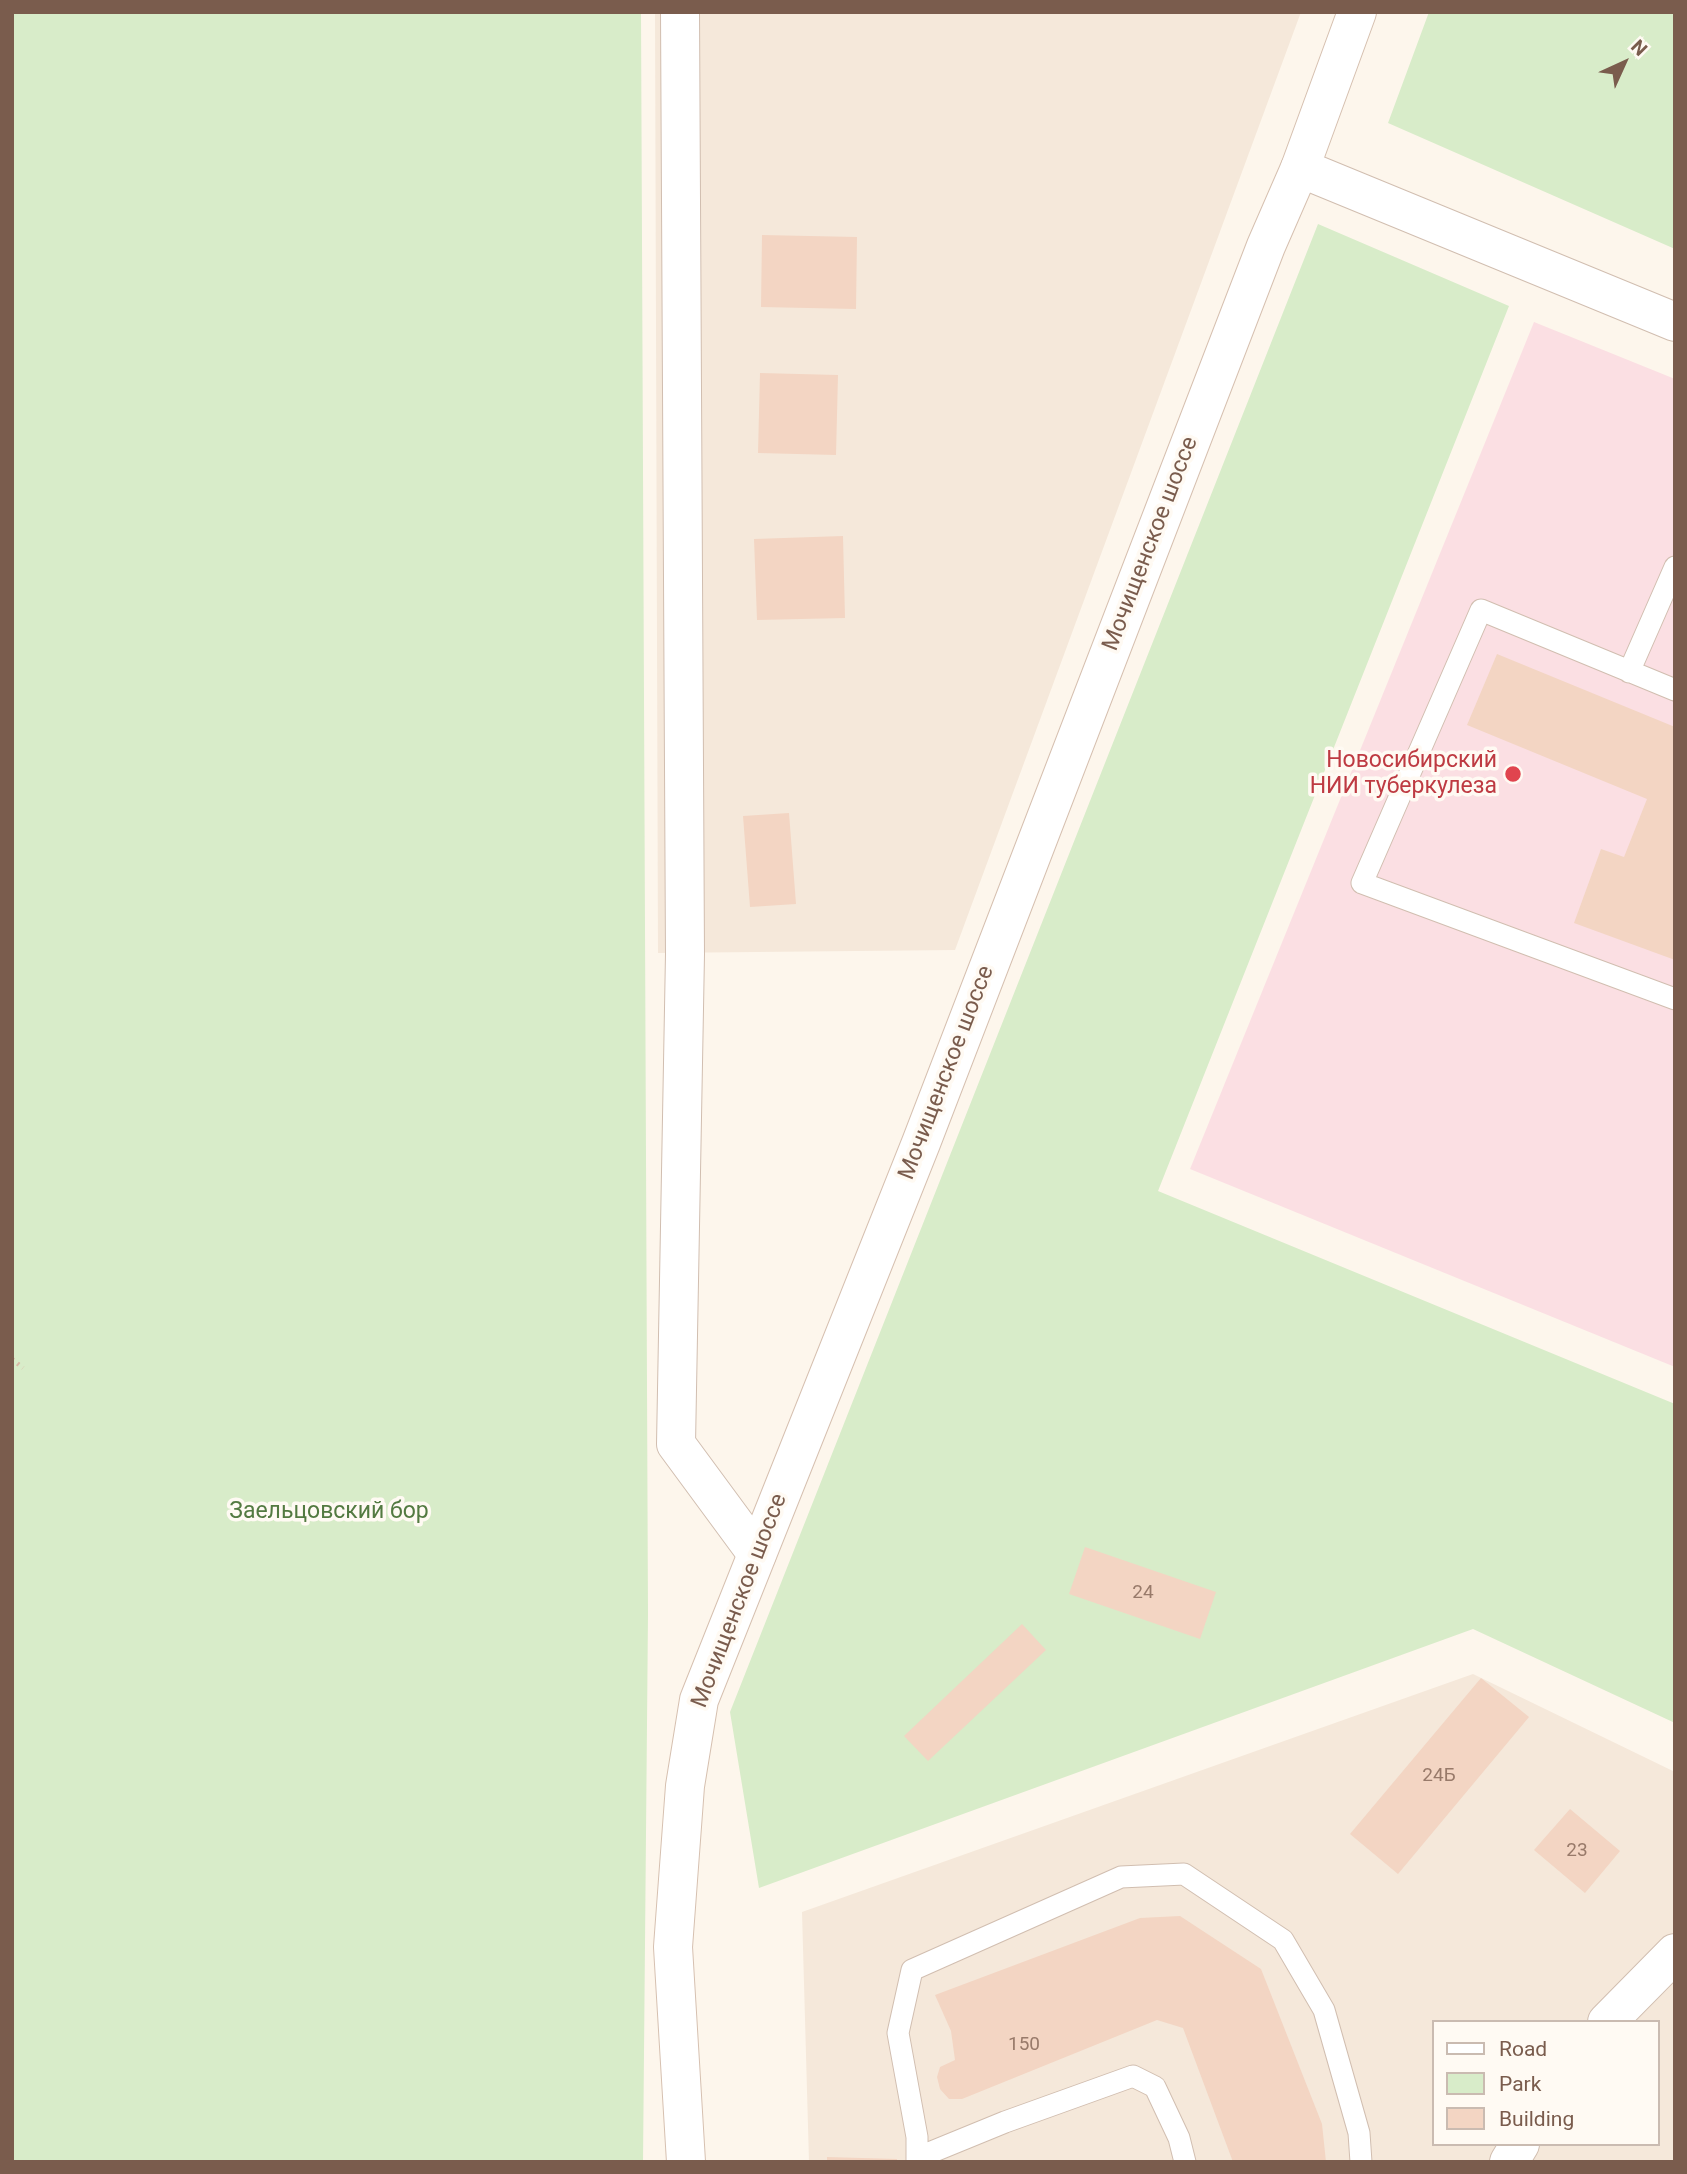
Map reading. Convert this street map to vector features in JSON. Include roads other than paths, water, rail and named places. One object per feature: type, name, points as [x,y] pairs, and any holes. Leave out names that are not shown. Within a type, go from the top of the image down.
[{"type":"street","points":[[680,12],[685,954],[676,1444],[757,1554]]},
{"type":"street","name":"Мочищенское шоссе","points":[[686,2162],[673,1947],[685,1786],[699,1700],[921,1143],[1266,246],[1300,168],[1357,12]]},
{"type":"street","points":[[1300,168],[1675,322]]},
{"type":"street","points":[[1609,2020],[1675,1953]]},
{"type":"street","points":[[1508,2162],[1519,2146]]},
{"type":"lane","points":[[1629,672],[1675,567]]},
{"type":"lane","points":[[1675,691],[1481,610],[1362,883],[1675,999]]},
{"type":"lane","points":[[1185,2162],[1179,2138],[1155,2087],[1133,2077],[1005,2122],[917,2160],[917,2137],[898,2033],[912,1970],[1121,1877],[1184,1874],[1283,1940],[1324,2010],[1359,2133],[1361,2162]]},
{"type":"place","name":"Новосибирский НИИ туберкулеза","points":[[1513,774]]},
{"type":"park label","name":"Заельцовский бор","points":[[329,1512]]}]
